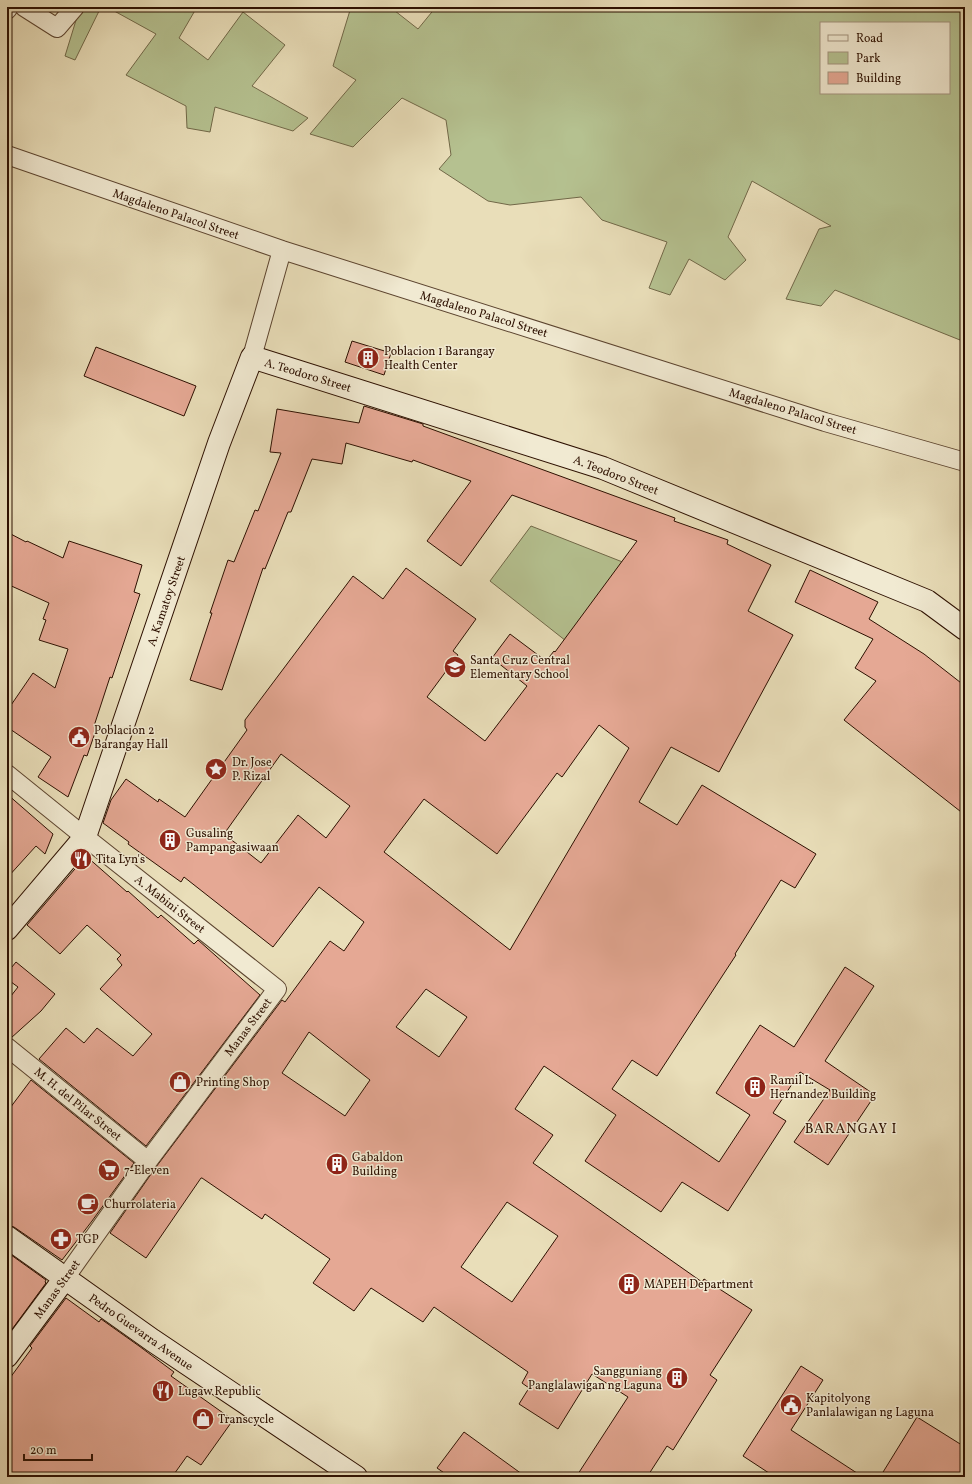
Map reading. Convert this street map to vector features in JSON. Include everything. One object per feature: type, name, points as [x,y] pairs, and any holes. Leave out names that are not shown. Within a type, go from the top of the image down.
[{"type":"street","points":[[24,7],[57,28],[74,7]]},
{"type":"street","name":"Magdaleno Palacol Street","points":[[7,155],[282,250],[825,422],[965,462]]},
{"type":"street","name":"A. Kamatoy Street","points":[[7,929],[85,837],[219,443],[252,358],[282,250]]},
{"type":"street","name":"A. Teodoro Street","points":[[252,358],[604,468],[927,600],[965,629]]},
{"type":"street","name":"A. Mabini Street","points":[[7,774],[277,989]]},
{"type":"street","name":"Manas Street","points":[[7,1356],[65,1278],[148,1161],[277,989]]},
{"type":"street","name":"M. H. del Pilar Street","points":[[7,1047],[148,1161]]},
{"type":"street","name":"Pedro Guevarra Avenue","points":[[7,1237],[207,1378],[356,1477]]},
{"type":"green space","points":[[86,7],[101,7],[75,60],[65,56],[77,17]]},
{"type":"green space","points":[[107,7],[197,7],[179,38],[208,60],[243,12],[285,45],[252,86],[308,118],[293,131],[215,107],[210,132],[187,128],[186,106],[126,75],[156,34]]},
{"type":"green space","points":[[351,7],[390,7],[418,29],[436,7],[965,7],[965,342],[835,290],[821,306],[786,299],[819,229],[831,226],[752,181],[728,237],[746,260],[725,280],[689,259],[670,295],[649,288],[667,242],[602,220],[581,197],[510,205],[488,201],[439,169],[451,155],[446,120],[402,98],[353,147],[310,134],[356,80],[333,66]]},
{"type":"green space","points":[[531,526],[648,572],[580,652],[490,581]]},
{"type":"building","name":"Poblacion 1 Barangay Health Center","points":[[352,341],[391,353],[384,375],[345,362]]},
{"type":"building","points":[[96,347],[196,386],[184,416],[84,376]]},
{"type":"building","points":[[364,406],[423,424],[423,426],[675,518],[674,521],[728,540],[727,544],[771,565],[748,611],[793,635],[719,772],[671,747],[639,802],[677,825],[702,785],[816,854],[795,888],[781,880],[735,954],[736,955],[657,1076],[632,1060],[612,1089],[719,1162],[750,1115],[716,1093],[760,1025],[794,1047],[845,967],[874,986],[825,1061],[875,1095],[828,1165],[794,1142],[830,1090],[800,1072],[773,1113],[786,1121],[728,1211],[682,1182],[661,1212],[585,1161],[616,1115],[544,1066],[515,1109],[553,1135],[533,1163],[702,1282],[704,1279],[752,1310],[710,1375],[717,1380],[673,1450],[667,1446],[647,1477],[576,1477],[628,1397],[592,1374],[558,1429],[519,1404],[529,1388],[522,1383],[528,1372],[434,1307],[423,1322],[371,1288],[354,1311],[313,1283],[330,1259],[265,1214],[262,1219],[202,1178],[146,1258],[110,1233],[156,1167],[282,1000],[285,1002],[330,941],[344,951],[364,922],[319,887],[273,947],[184,877],[181,882],[128,844],[129,842],[103,823],[111,800],[126,779],[158,802],[159,799],[185,817],[247,730],[245,727],[245,720],[353,576],[383,599],[406,568],[476,619],[453,651],[458,655],[427,697],[485,741],[527,686],[492,658],[510,634],[546,661],[554,651],[555,652],[637,541],[512,495],[461,566],[427,541],[471,481],[413,460],[412,462],[346,443],[342,464],[312,459],[291,512],[288,512],[265,569],[263,568],[222,690],[190,680],[228,560],[234,562],[255,510],[258,511],[281,453],[270,452],[277,409],[359,423]],"holes":[[[599,725],[629,748],[510,950],[384,852],[424,799],[497,854],[557,773],[562,777]],[[281,754],[350,806],[326,838],[298,815],[261,863],[224,834]],[[426,989],[467,1017],[439,1057],[396,1027]],[[309,1032],[370,1080],[345,1116],[282,1073]],[[507,1202],[558,1236],[512,1302],[461,1267]]]},
{"type":"building","points":[[7,532],[63,558],[69,541],[142,565],[134,592],[140,594],[112,678],[110,677],[94,726],[97,727],[87,756],[84,755],[68,797],[38,777],[51,757],[7,727],[7,711],[33,673],[55,688],[68,649],[39,640],[46,620],[43,619],[49,603],[7,584]]},
{"type":"building","points":[[810,570],[878,602],[869,619],[924,654],[965,686],[965,815],[844,720],[876,681],[855,668],[873,639],[795,602]]},
{"type":"building","points":[[7,794],[53,834],[45,854],[36,846],[7,878]]},
{"type":"building","points":[[86,856],[158,918],[161,915],[194,944],[198,940],[260,995],[146,1146],[39,1059],[66,1028],[84,1043],[97,1028],[133,1056],[152,1034],[100,989],[122,965],[117,959],[121,955],[87,925],[60,954],[27,925]]},
{"type":"building","points":[[16,962],[55,994],[41,1011],[11,1038],[7,1037],[7,1001],[18,987],[7,979],[7,973]]},
{"type":"building","points":[[31,1080],[134,1163],[62,1260],[14,1227],[7,1225],[7,1112]]},
{"type":"building","points":[[7,1252],[46,1280],[46,1283],[10,1332],[7,1330]]},
{"type":"building","points":[[66,1298],[99,1322],[101,1319],[139,1346],[174,1372],[171,1376],[233,1420],[201,1465],[187,1456],[172,1477],[7,1477],[7,1382],[32,1348],[30,1346]]},
{"type":"building","name":"Kapitolyong Panlalawigan ng Laguna","points":[[801,1366],[823,1380],[791,1430],[863,1477],[775,1477],[743,1456]]},
{"type":"building","points":[[917,1417],[965,1447],[965,1477],[880,1477]]},
{"type":"building","points":[[464,1432],[526,1477],[450,1477],[437,1468]]},
{"type":"place","name":"Poblacion 1 Barangay Health Center","points":[[368,358]]},
{"type":"place","name":"Santa Cruz Central Elementary School","points":[[455,667]]},
{"type":"place","name":"Poblacion 2 Barangay Hall","points":[[79,737]]},
{"type":"place","name":"Dr. Jose P. Rizal","points":[[216,769]]},
{"type":"place","name":"Gusaling Pampangasiwaan","points":[[170,840]]},
{"type":"place","name":"Tita Lyn's","points":[[81,859]]},
{"type":"place","name":"Printing Shop","points":[[180,1082]]},
{"type":"place","name":"Ramil L. Hernandez Building","points":[[755,1087]]},
{"type":"place","name":"Gabaldon Building","points":[[337,1164]]},
{"type":"place","name":"7-Eleven","points":[[109,1170]]},
{"type":"place","name":"Churrolateria","points":[[88,1204]]},
{"type":"place","name":"TGP","points":[[61,1239]]},
{"type":"place","name":"MAPEH Department","points":[[629,1284]]},
{"type":"place","name":"Sangguniang Panglalawigan ng Laguna","points":[[677,1378]]},
{"type":"place","name":"Lugaw Republic","points":[[163,1391]]},
{"type":"place","name":"Kapitolyong Panlalawigan ng Laguna","points":[[791,1405]]},
{"type":"place","name":"Transcycle","points":[[203,1419]]},
{"type":"district","name":"BARANGAY I","points":[[851,1128]]}]
